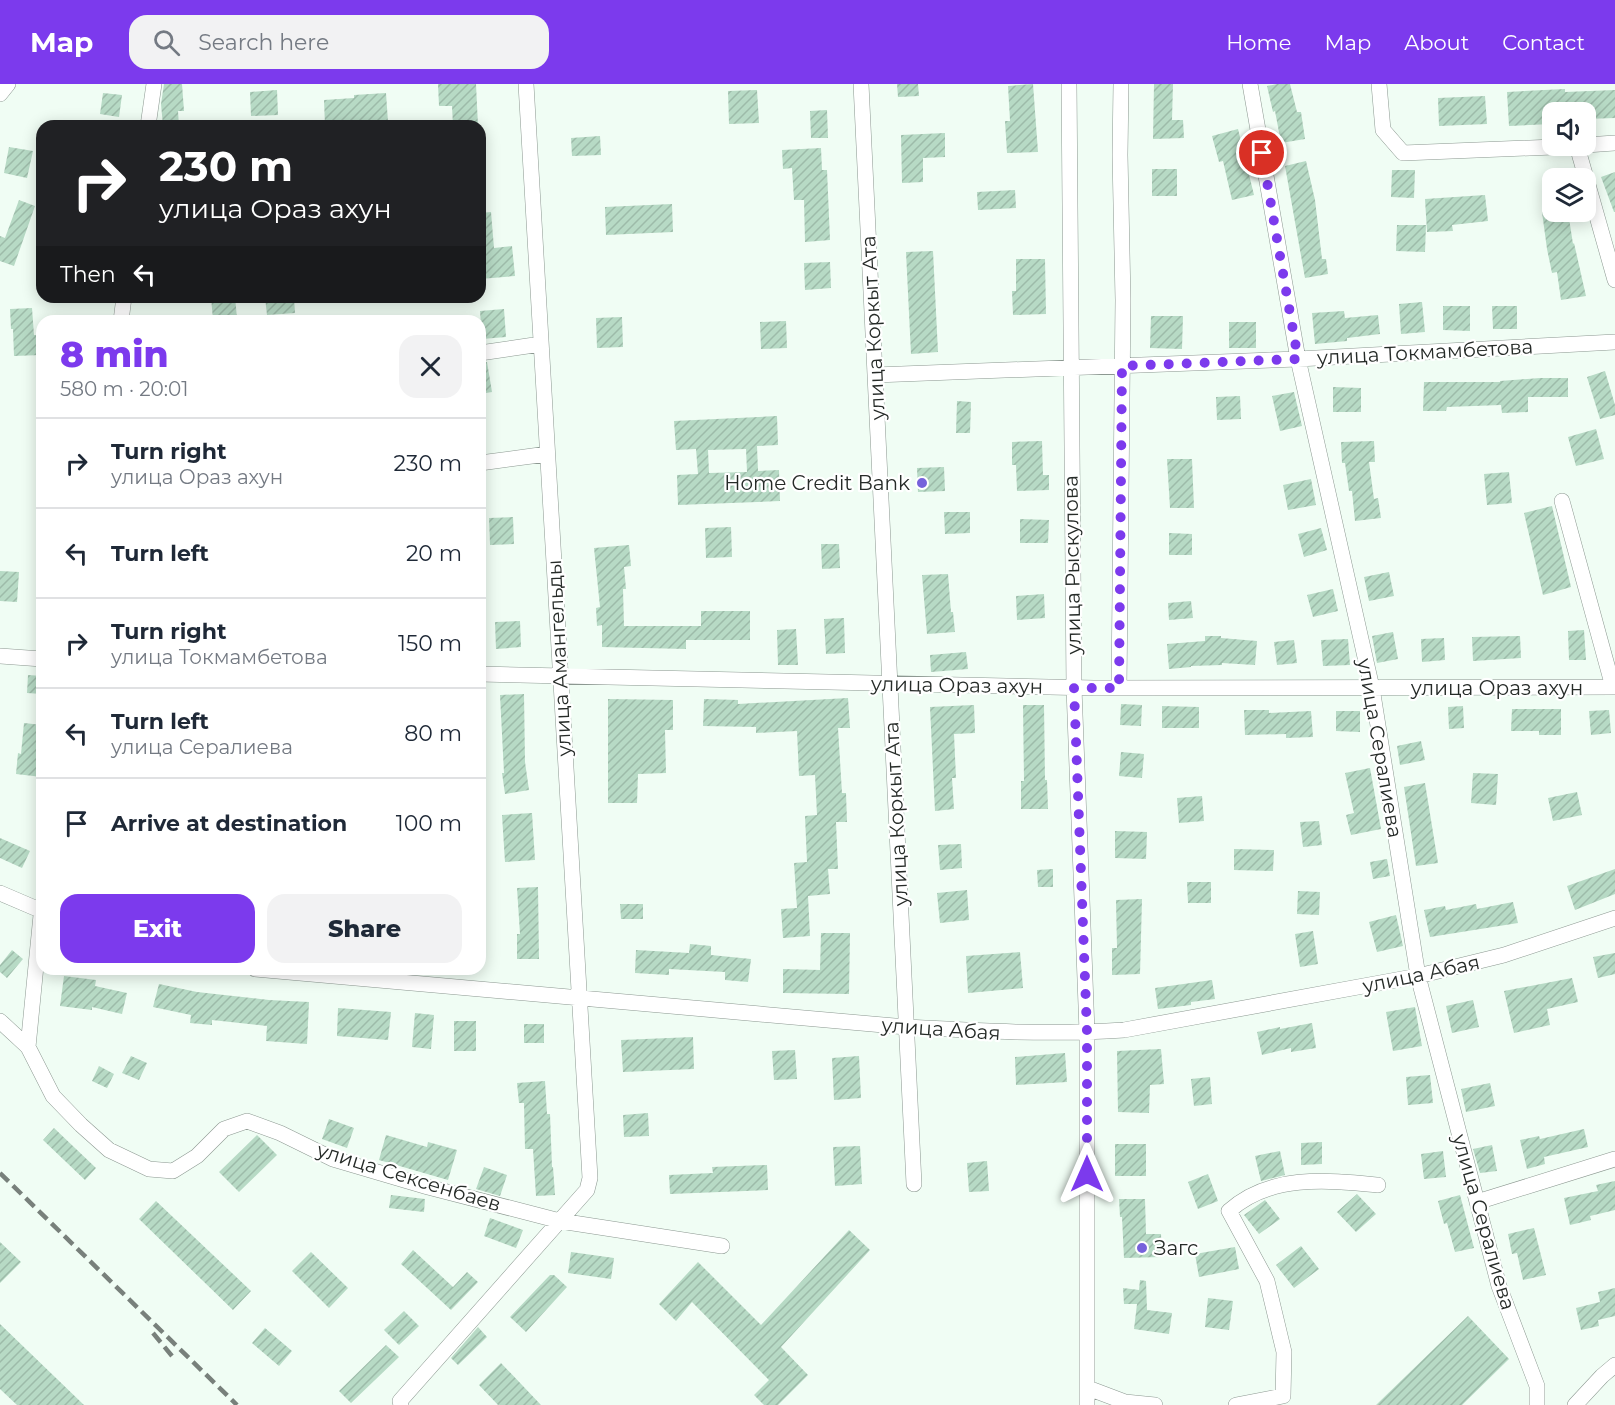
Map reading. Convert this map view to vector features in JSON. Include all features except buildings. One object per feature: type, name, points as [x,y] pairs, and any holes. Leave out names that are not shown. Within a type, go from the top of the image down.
[{"type":"street","points":[[0,94],[8,84]]},
{"type":"street","points":[[149,120],[154,84]]},
{"type":"street","name":"улица Амангельды","points":[[401,1405],[400,1401],[587,1190],[590,1178],[526,84]]},
{"type":"street","name":"улица Коркыт Ата","points":[[861,84],[914,1184]]},
{"type":"street","name":"улица Рыскулова","points":[[1069,84],[1074,688],[1087,1032],[1087,1405]]},
{"type":"street","points":[[1119,688],[1122,366],[1121,84]]},
{"type":"street","name":"улица Сералиева","points":[[1250,84],[1298,359],[1372,688],[1418,976],[1499,1286],[1537,1386],[1538,1405]]},
{"type":"street","points":[[1379,84],[1383,130],[1402,153],[1542,147]]},
{"type":"street","points":[[1596,145],[1615,143]]},
{"type":"street","points":[[1580,156],[1615,280]]},
{"type":"street","name":"улица Токмамбетова","points":[[875,375],[1298,359],[1615,342]]},
{"type":"street","points":[[486,352],[541,344]]},
{"type":"street","points":[[486,462],[547,454]]},
{"type":"street","points":[[1562,501],[1614,687]]},
{"type":"street","points":[[0,656],[36,659]]},
{"type":"street","name":"улица Ораз ахун","points":[[486,674],[1074,688],[1614,687]]},
{"type":"street","points":[[0,893],[36,908]]},
{"type":"street","name":"улица Абая","points":[[320,975],[906,1027],[1006,1033],[1087,1032],[1124,1030],[1418,976],[1504,955],[1615,918]]},
{"type":"street","points":[[28,1047],[36,969]]},
{"type":"street","name":"улица Сексенбаев","points":[[0,1021],[28,1047],[53,1096],[81,1125],[109,1150],[149,1168],[173,1171],[197,1156],[224,1130],[247,1121],[280,1133],[333,1159],[428,1187],[560,1221],[722,1246]]},
{"type":"street","points":[[1477,1202],[1615,1159]]},
{"type":"street","points":[[1236,1405],[1283,1396],[1284,1352],[1267,1281],[1229,1210],[1243,1198],[1279,1185],[1327,1180],[1378,1185]]},
{"type":"street","points":[[1575,1405],[1615,1365]]},
{"type":"street","points":[[1088,1388],[1125,1402],[1155,1405]]},
{"type":"railway","points":[[0,1173],[237,1405]]},
{"type":"railway","points":[[153,1333],[172,1356]]},
{"type":"place","name":"Home Credit Bank","points":[[922,483]]},
{"type":"place","name":"Загс","points":[[1142,1248]]},
{"type":"route","points":[[1087,1174],[1087,1032],[1074,688],[1119,688],[1122,366],[1298,359],[1262,153]]}]
